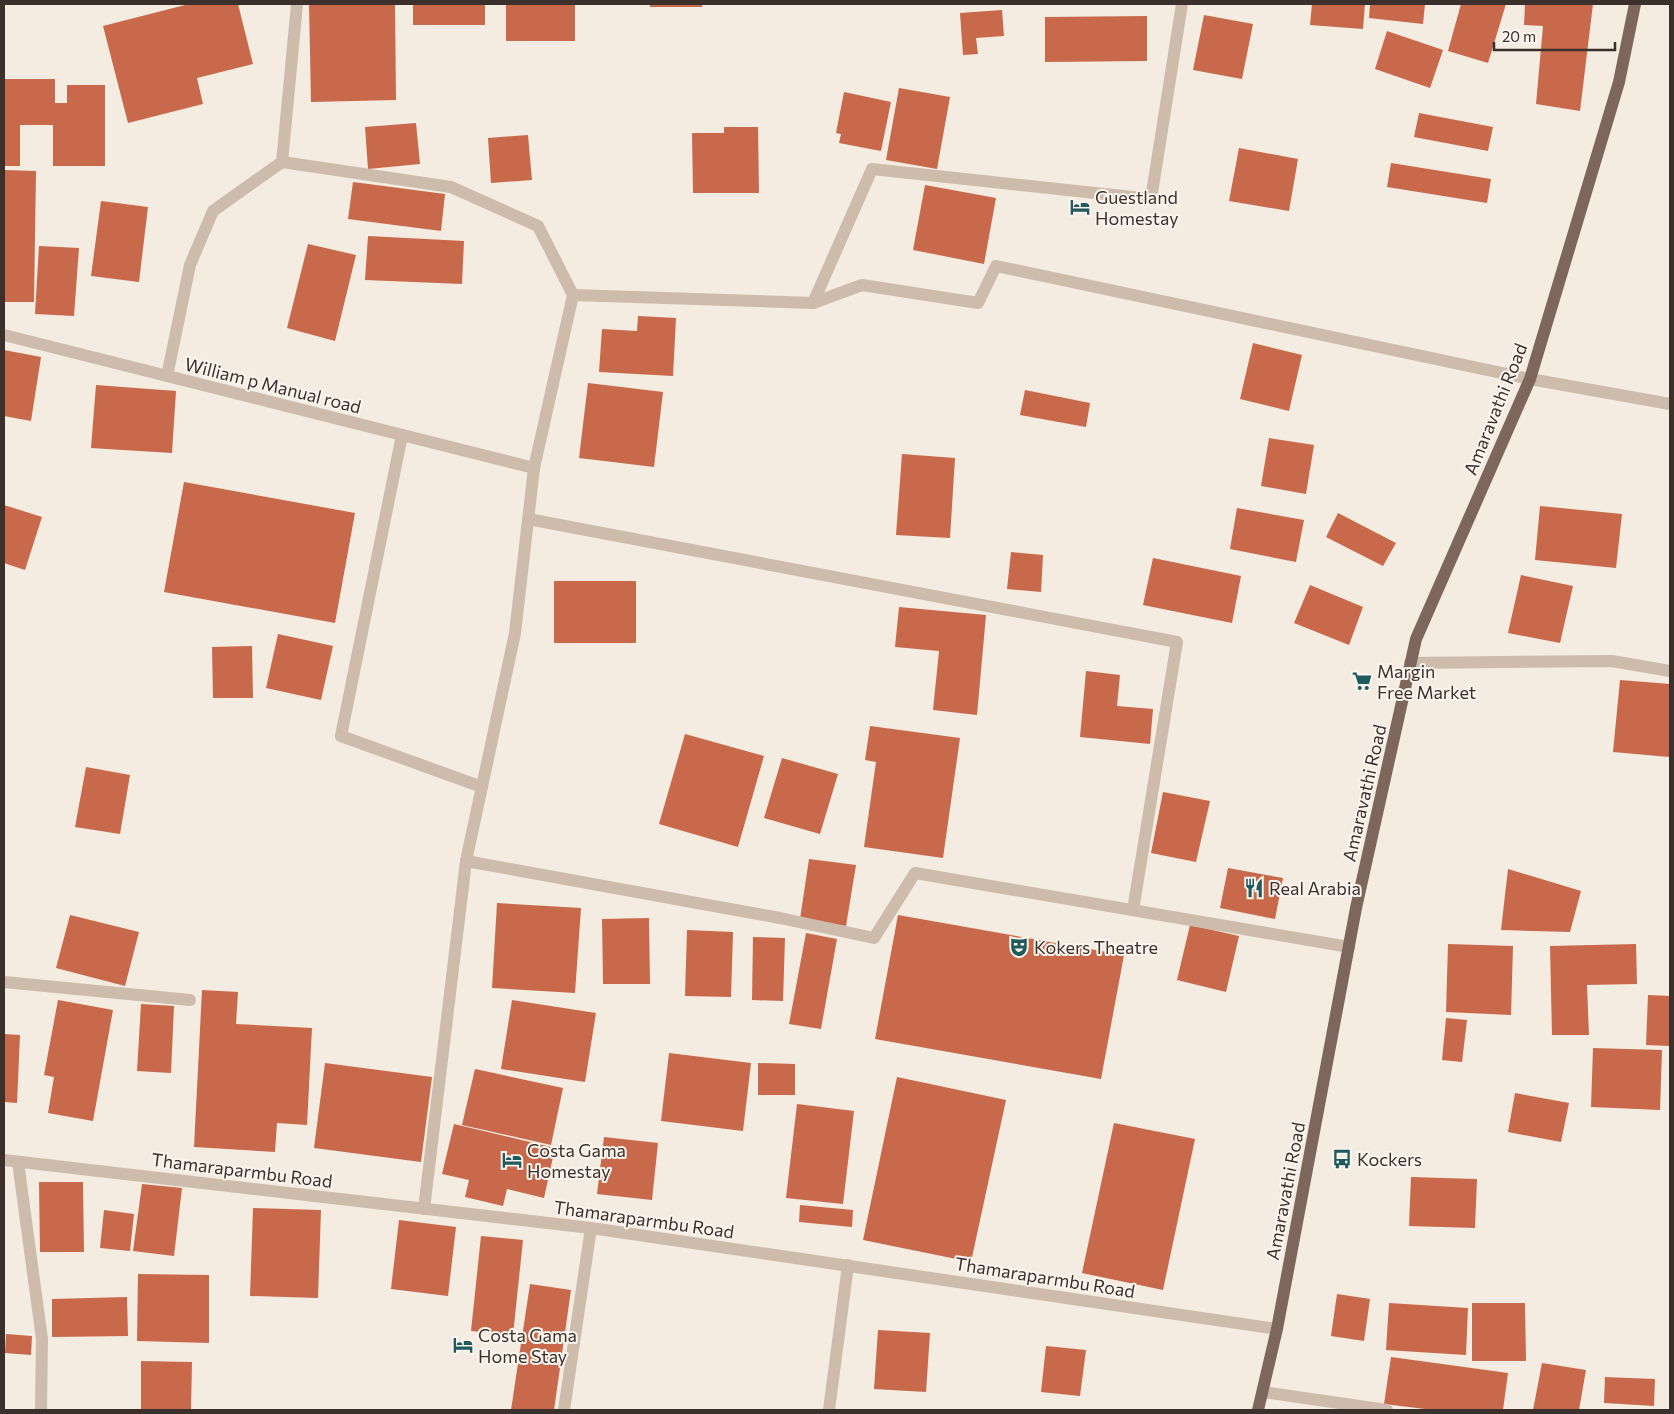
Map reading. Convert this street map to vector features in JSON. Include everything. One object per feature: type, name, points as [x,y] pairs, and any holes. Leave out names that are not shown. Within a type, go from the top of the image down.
[{"type":"main road","name":"Amaravathi Road","points":[[1258,1410],[1277,1329],[1349,947],[1416,639],[1530,379],[1619,82],[1635,4]]},
{"type":"street","points":[[282,162],[297,4]]},
{"type":"street","points":[[813,303],[872,169],[1151,199],[1182,4]]},
{"type":"street","points":[[167,376],[190,265],[214,211],[282,162],[451,187],[538,226],[573,295],[534,468],[515,633],[466,861],[424,1209]]},
{"type":"street","points":[[573,295],[813,303],[862,285],[978,303],[996,266],[1530,379],[1670,404]]},
{"type":"street","name":"William p Manual road","points":[[4,335],[534,468]]},
{"type":"street","points":[[402,435],[341,736],[482,787]]},
{"type":"street","points":[[528,519],[1176,642],[1133,910]]},
{"type":"street","points":[[1410,663],[1612,661],[1670,671]]},
{"type":"street","points":[[466,861],[780,918],[874,938],[915,873],[1349,947]]},
{"type":"street","points":[[4,982],[190,1000]]},
{"type":"street","name":"Thamaraparmbu Road","points":[[4,1160],[591,1228],[1277,1329]]},
{"type":"street","points":[[18,1162],[42,1339],[41,1410]]},
{"type":"street","points":[[564,1410],[591,1228]]},
{"type":"street","points":[[829,1410],[848,1265]]},
{"type":"street","points":[[1263,1392],[1387,1410]]},
{"type":"building","points":[[189,4],[238,4],[253,64],[197,78],[203,104],[128,123],[103,26]]},
{"type":"building","points":[[309,4],[395,4],[396,100],[311,102]]},
{"type":"building","points":[[413,4],[485,4],[485,25],[413,25]]},
{"type":"building","points":[[506,4],[575,4],[575,41],[506,41]]},
{"type":"building","points":[[650,4],[702,4],[702,7],[650,7]]},
{"type":"building","points":[[1312,4],[1365,4],[1363,29],[1310,25]]},
{"type":"building","points":[[1370,4],[1425,4],[1423,24],[1369,18]]},
{"type":"building","points":[[1461,4],[1506,4],[1488,63],[1448,51]]},
{"type":"building","points":[[1525,4],[1593,4],[1580,111],[1536,104],[1543,26],[1524,25]]},
{"type":"building","points":[[1002,10],[1004,36],[976,38],[978,54],[963,55],[960,13]]},
{"type":"building","points":[[1204,15],[1253,24],[1242,79],[1193,70]]},
{"type":"building","points":[[1147,16],[1147,61],[1045,62],[1045,17]]},
{"type":"building","points":[[1387,31],[1443,50],[1430,88],[1375,69]]},
{"type":"building","points":[[4,79],[55,79],[55,103],[67,103],[67,85],[105,85],[105,166],[53,166],[53,125],[20,125],[20,166],[4,166]]},
{"type":"building","points":[[899,88],[950,97],[937,169],[886,160]]},
{"type":"building","points":[[844,92],[891,102],[881,151],[839,143],[841,134],[836,133]]},
{"type":"building","points":[[1419,113],[1493,127],[1488,151],[1414,137]]},
{"type":"building","points":[[416,123],[420,164],[368,169],[365,127]]},
{"type":"building","points":[[724,127],[758,127],[759,193],[693,193],[692,133],[724,133]]},
{"type":"building","points":[[528,135],[532,180],[491,183],[488,138]]},
{"type":"building","points":[[1239,148],[1298,159],[1289,211],[1229,201]]},
{"type":"building","points":[[1391,163],[1491,179],[1487,203],[1387,187]]},
{"type":"building","points":[[4,170],[36,171],[34,302],[4,302]]},
{"type":"building","points":[[353,182],[445,194],[441,231],[348,219]]},
{"type":"building","points":[[925,185],[996,198],[984,264],[913,250]]},
{"type":"building","points":[[101,201],[148,207],[139,282],[91,276]]},
{"type":"building","points":[[368,236],[464,241],[462,284],[365,280]]},
{"type":"building","points":[[308,244],[356,255],[335,341],[287,328]]},
{"type":"building","points":[[39,246],[79,248],[74,316],[35,314]]},
{"type":"building","points":[[638,316],[676,318],[673,376],[599,372],[602,329],[637,331]]},
{"type":"building","points":[[1253,343],[1302,355],[1289,411],[1240,399]]},
{"type":"building","points":[[4,350],[41,357],[31,421],[4,416]]},
{"type":"building","points":[[588,383],[663,392],[654,467],[579,458]]},
{"type":"building","points":[[96,385],[176,391],[172,453],[91,448]]},
{"type":"building","points":[[1025,390],[1090,403],[1086,427],[1020,415]]},
{"type":"building","points":[[1269,438],[1314,445],[1306,494],[1261,486]]},
{"type":"building","points":[[902,454],[955,458],[950,538],[896,535]]},
{"type":"building","points":[[184,482],[355,513],[335,623],[164,592]]},
{"type":"building","points":[[4,505],[42,517],[25,570],[4,563]]},
{"type":"building","points":[[1540,506],[1622,514],[1616,568],[1535,560]]},
{"type":"building","points":[[1237,508],[1304,520],[1296,562],[1230,549]]},
{"type":"building","points":[[1338,513],[1396,543],[1383,566],[1326,537]]},
{"type":"building","points":[[1011,552],[1043,555],[1041,592],[1007,589]]},
{"type":"building","points":[[1153,558],[1241,576],[1232,623],[1143,605]]},
{"type":"building","points":[[1521,575],[1573,586],[1560,643],[1508,633]]},
{"type":"building","points":[[554,581],[636,581],[636,643],[554,643]]},
{"type":"building","points":[[1310,585],[1363,607],[1349,645],[1294,623]]},
{"type":"building","points":[[899,607],[986,615],[977,715],[933,710],[939,651],[895,647]]},
{"type":"building","points":[[278,634],[333,646],[321,700],[266,688]]},
{"type":"building","points":[[252,646],[253,698],[213,698],[212,647]]},
{"type":"building","points":[[1086,671],[1120,675],[1117,706],[1153,709],[1150,744],[1080,737]]},
{"type":"building","points":[[1620,680],[1670,684],[1669,757],[1613,752]]},
{"type":"building","points":[[870,726],[960,738],[943,858],[864,847],[876,762],[865,760]]},
{"type":"building","points":[[685,734],[764,756],[738,847],[659,824]]},
{"type":"building","points":[[782,758],[838,774],[820,834],[764,818]]},
{"type":"building","points":[[86,767],[130,775],[120,834],[75,827]]},
{"type":"building","points":[[1163,792],[1210,801],[1196,862],[1151,853]]},
{"type":"building","points":[[809,859],[856,865],[846,926],[800,919]]},
{"type":"building","points":[[1228,868],[1283,878],[1275,919],[1220,908]]},
{"type":"building","points":[[1508,869],[1581,891],[1570,932],[1501,930]]},
{"type":"building","points":[[497,903],[581,908],[575,993],[492,988]]},
{"type":"building","points":[[70,915],[139,932],[125,986],[56,968]]},
{"type":"building","points":[[898,915],[1124,955],[1101,1079],[875,1039]]},
{"type":"building","points":[[649,918],[650,984],[603,984],[602,919]]},
{"type":"building","points":[[1190,925],[1239,936],[1226,992],[1177,980]]},
{"type":"building","points":[[687,930],[733,932],[731,997],[685,996]]},
{"type":"building","points":[[806,933],[837,939],[821,1029],[789,1024]]},
{"type":"building","points":[[753,937],[785,938],[783,1001],[752,1000]]},
{"type":"building","points":[[1448,944],[1513,946],[1511,1015],[1446,1012]]},
{"type":"building","points":[[1636,944],[1637,984],[1587,985],[1589,1035],[1552,1035],[1550,946]]},
{"type":"building","points":[[202,990],[238,992],[236,1024],[312,1028],[307,1125],[277,1123],[275,1152],[194,1147]]},
{"type":"building","points":[[1648,995],[1670,996],[1670,1046],[1646,1045]]},
{"type":"building","points":[[58,1000],[113,1010],[93,1121],[48,1113],[54,1077],[44,1075]]},
{"type":"building","points":[[512,1000],[596,1013],[585,1082],[501,1069]]},
{"type":"building","points":[[141,1004],[174,1006],[171,1073],[137,1071]]},
{"type":"building","points":[[1446,1018],[1467,1020],[1462,1062],[1442,1060]]},
{"type":"building","points":[[4,1034],[20,1035],[17,1103],[4,1102]]},
{"type":"building","points":[[1593,1048],[1662,1050],[1660,1110],[1591,1107]]},
{"type":"building","points":[[669,1053],[751,1063],[743,1131],[661,1121]]},
{"type":"building","points":[[325,1063],[432,1077],[421,1162],[314,1148]]},
{"type":"building","points":[[758,1063],[795,1064],[795,1095],[758,1095]]},
{"type":"building","points":[[475,1069],[563,1088],[551,1145],[462,1125]]},
{"type":"building","points":[[897,1077],[1006,1100],[971,1262],[863,1240]]},
{"type":"building","points":[[1515,1093],[1569,1103],[1561,1142],[1508,1132]]},
{"type":"building","points":[[797,1104],[854,1111],[843,1204],[786,1198]]},
{"type":"building","points":[[1114,1123],[1195,1139],[1163,1290],[1082,1273]]},
{"type":"building","points":[[454,1124],[555,1148],[544,1198],[507,1189],[503,1206],[465,1197],[469,1180],[442,1174]]},
{"type":"building","points":[[604,1137],[658,1143],[652,1200],[597,1194]]},
{"type":"building","points":[[1411,1177],[1477,1179],[1475,1228],[1409,1226]]},
{"type":"building","points":[[39,1182],[83,1182],[84,1252],[40,1252]]},
{"type":"building","points":[[142,1184],[182,1188],[174,1256],[133,1251]]},
{"type":"building","points":[[800,1205],[853,1210],[852,1227],[799,1222]]},
{"type":"building","points":[[253,1208],[321,1210],[318,1298],[250,1296]]},
{"type":"building","points":[[104,1210],[134,1214],[130,1251],[100,1248]]},
{"type":"building","points":[[399,1220],[456,1227],[448,1296],[391,1289]]},
{"type":"building","points":[[481,1236],[523,1240],[513,1335],[471,1331]]},
{"type":"building","points":[[138,1274],[209,1275],[209,1343],[137,1341]]},
{"type":"building","points":[[530,1284],[571,1290],[554,1410],[511,1410]]},
{"type":"building","points":[[1337,1294],[1370,1299],[1364,1341],[1331,1336]]},
{"type":"building","points":[[127,1297],[128,1336],[52,1337],[52,1299]]},
{"type":"building","points":[[1389,1303],[1468,1308],[1466,1355],[1386,1350]]},
{"type":"building","points":[[1472,1303],[1525,1303],[1526,1361],[1472,1361]]},
{"type":"building","points":[[878,1330],[930,1333],[926,1392],[874,1389]]},
{"type":"building","points":[[6,1334],[32,1336],[31,1355],[5,1353]]},
{"type":"building","points":[[1046,1346],[1086,1350],[1080,1396],[1041,1392]]},
{"type":"building","points":[[1391,1357],[1508,1373],[1503,1410],[1433,1410],[1384,1404]]},
{"type":"building","points":[[141,1361],[192,1362],[191,1410],[141,1410]]},
{"type":"building","points":[[1542,1363],[1586,1370],[1579,1410],[1533,1410]]},
{"type":"building","points":[[1605,1377],[1655,1379],[1654,1406],[1604,1403]]},
{"type":"place","name":"Guestland Homestay","points":[[1080,207]]},
{"type":"place","name":"Margin Free Market","points":[[1362,681]]},
{"type":"place","name":"Real Arabia","points":[[1254,888]]},
{"type":"place","name":"Kokers Theatre","points":[[1019,947]]},
{"type":"place","name":"Kockers","points":[[1342,1159]]},
{"type":"place","name":"Costa Gama Homestay","points":[[512,1160]]},
{"type":"place","name":"Costa Gama Home Stay","points":[[463,1345]]}]
